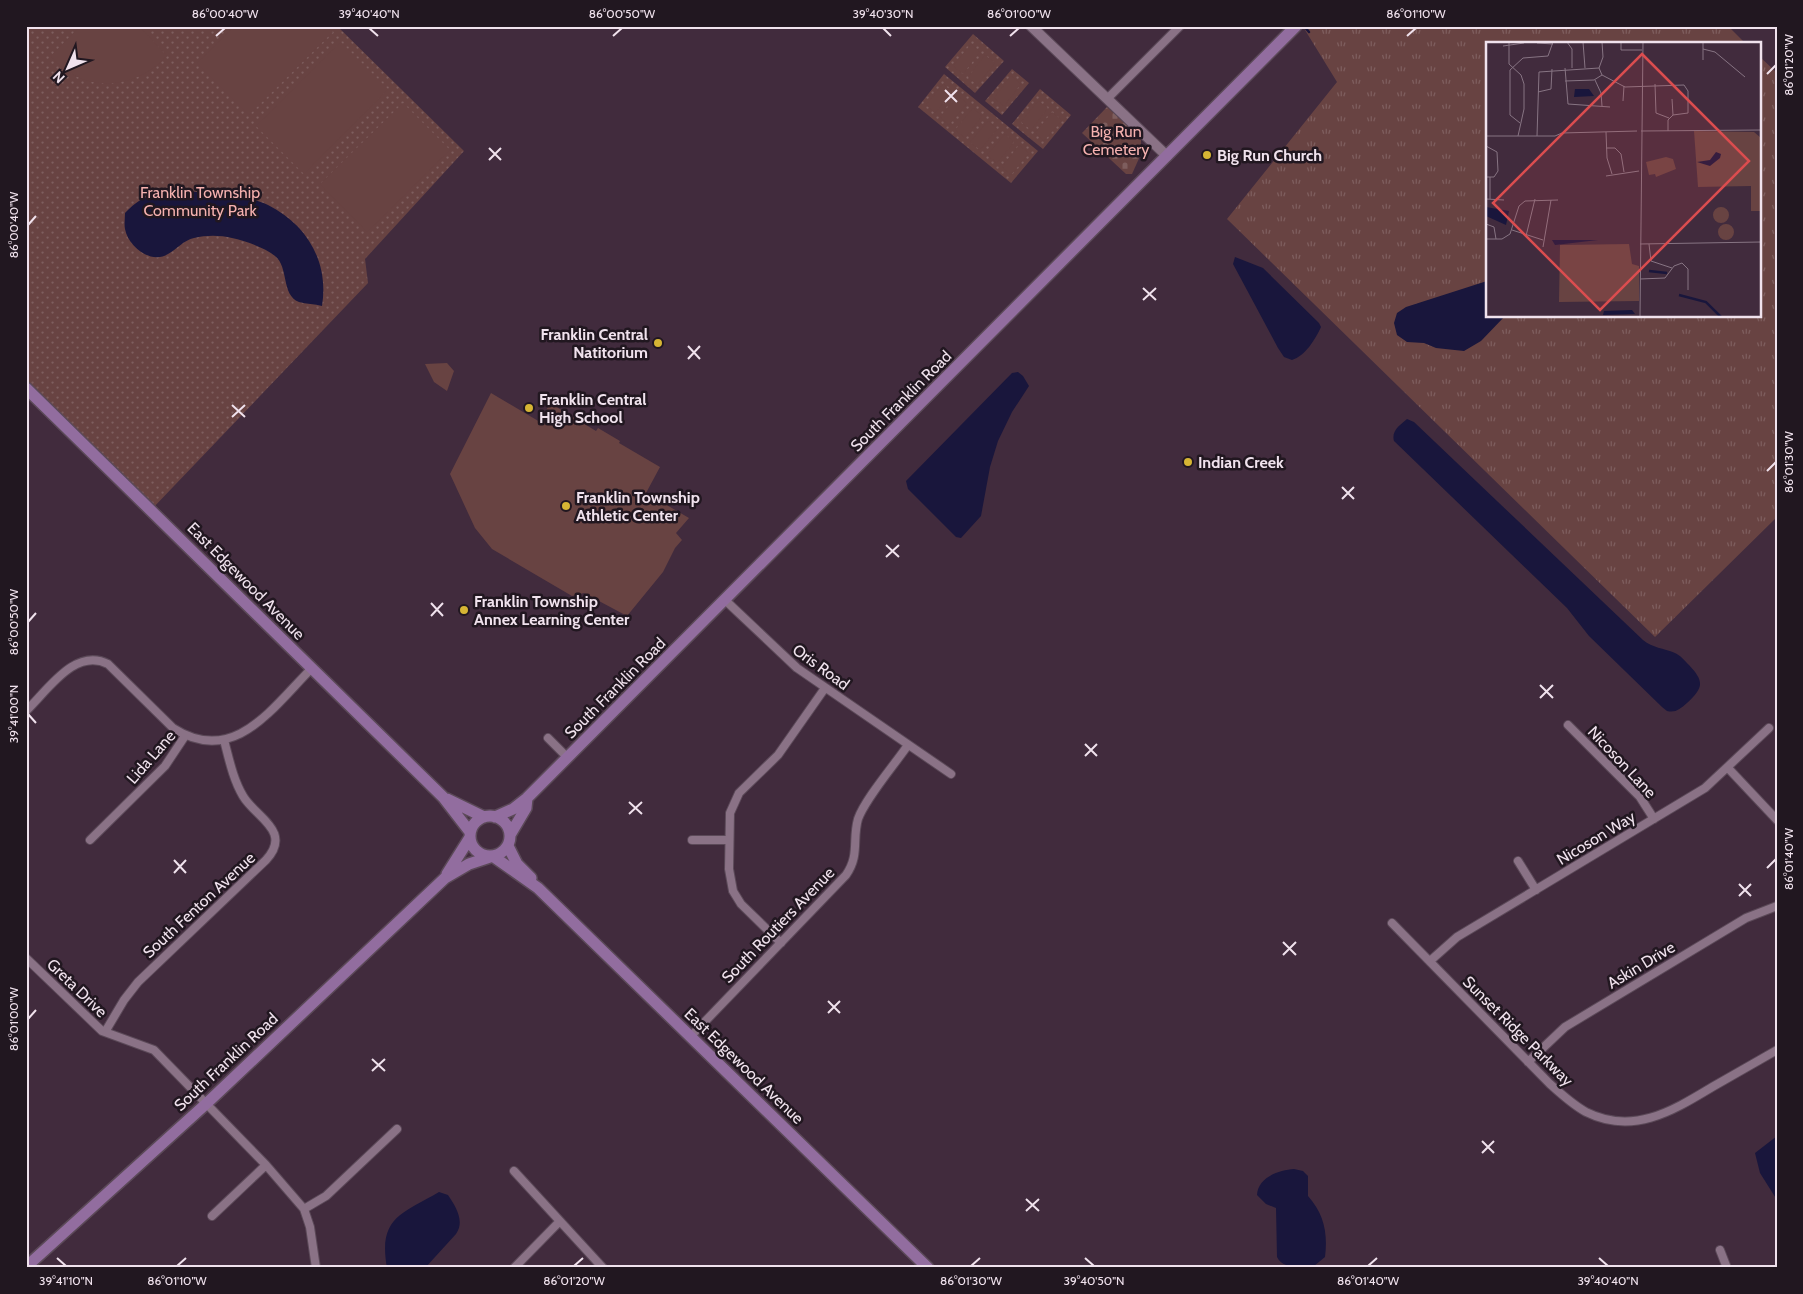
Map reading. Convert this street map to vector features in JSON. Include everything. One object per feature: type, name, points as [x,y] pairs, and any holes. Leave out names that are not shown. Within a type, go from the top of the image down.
[{"type":"main road","name":"South Franklin Road","points":[[489,817],[513,809],[528,798],[1296,26]]},
{"type":"main road","name":"East Edgewood Avenue","points":[[26,388],[443,797]]},
{"type":"main road","points":[[443,797],[507,825],[509,841],[518,864],[538,888]]},
{"type":"main road","points":[[443,797],[470,836],[476,852],[492,857],[538,888]]},
{"type":"main road","name":"South Franklin Road","points":[[509,841],[526,808],[528,798]]},
{"type":"main road","points":[[470,836],[475,823],[489,817]]},
{"type":"main road","name":"South Franklin Road","points":[[445,878],[470,836]]},
{"type":"main road","points":[[492,857],[503,852],[509,841]]},
{"type":"main road","name":"South Franklin Road","points":[[26,1267],[207,1103],[445,878],[468,864],[492,857]]},
{"type":"main road","name":"East Edgewood Avenue","points":[[538,888],[928,1268]]},
{"type":"street","points":[[1031,26],[1167,156]]},
{"type":"street","points":[[1108,98],[1180,26]]},
{"type":"street","name":"Oris Road","points":[[725,600],[781,655],[825,688],[951,774]]},
{"type":"street","points":[[26,711],[74,664],[87,659],[98,660],[108,664],[173,728],[185,736]]},
{"type":"street","name":"Lida Lane","points":[[90,840],[165,766],[185,736],[203,741],[224,740],[239,736],[252,727],[312,668]]},
{"type":"street","points":[[781,943],[736,898],[730,880],[730,813],[735,800],[778,756],[825,688]]},
{"type":"street","name":"Nicoson Lane","points":[[1568,725],[1640,797],[1654,819]]},
{"type":"street","name":"Nicoson Way","points":[[1430,961],[1457,937],[1705,788],[1769,728]]},
{"type":"street","points":[[548,738],[568,758]]},
{"type":"street","name":"South Fenton Avenue","points":[[106,1032],[135,985],[266,860],[272,851],[274,833],[266,820],[244,798],[235,780],[224,740]]},
{"type":"street","name":"South Routiers Avenue","points":[[691,1036],[848,872],[856,851],[857,830],[862,811],[908,745]]},
{"type":"street","points":[[1728,768],[1777,820]]},
{"type":"street","points":[[692,840],[729,840]]},
{"type":"street","points":[[1518,861],[1536,890]]},
{"type":"street","name":"Askin Drive","points":[[1528,1062],[1566,1027],[1741,920],[1777,906]]},
{"type":"street","name":"Sunset Ridge Parkway","points":[[1392,923],[1528,1062],[1562,1094],[1587,1112],[1607,1119],[1637,1121],[1671,1112],[1777,1050]]},
{"type":"street","name":"Greta Drive","points":[[26,958],[95,1025],[106,1032],[154,1050],[266,1165],[304,1209]]},
{"type":"street","points":[[316,1268],[313,1238],[304,1209],[326,1196],[397,1129]]},
{"type":"street","points":[[212,1216],[266,1165]]},
{"type":"street","points":[[514,1172],[603,1268]]},
{"type":"street","points":[[514,1268],[560,1221]]},
{"type":"street","points":[[1720,1250],[1727,1268]]},
{"type":"green space","name":"Franklin Township Community Park","points":[[26,26],[337,26],[464,151],[365,259],[368,283],[151,510],[26,384]]},
{"type":"green space","points":[[80,26],[139,26],[167,56],[154,68],[124,81],[93,82],[78,77],[51,56]]},
{"type":"green space","points":[[235,26],[327,26],[333,32],[249,115],[197,63]]},
{"type":"green space","points":[[1308,26],[1728,26],[1744,42],[1486,42],[1486,318],[1760,318],[1760,57],[1777,73],[1777,517],[1655,637],[1227,219],[1337,82],[1305,30]]},
{"type":"green space","points":[[973,34],[1004,61],[975,93],[945,67]]},
{"type":"green space","points":[[341,42],[388,89],[304,174],[256,126]]},
{"type":"green space","points":[[971,44],[980,52],[963,74],[953,66]]},
{"type":"green space","points":[[985,55],[995,63],[977,85],[968,77]]},
{"type":"green space","points":[[1012,69],[1029,83],[1002,115],[985,101]]},
{"type":"green space","points":[[944,74],[1038,151],[1011,183],[918,107]]},
{"type":"green space","points":[[1011,76],[1021,84],[1004,106],[994,98]]},
{"type":"green space","points":[[943,84],[953,92],[935,113],[926,105]]},
{"type":"green space","points":[[1040,89],[1071,115],[1043,149],[1012,124]]},
{"type":"green space","points":[[957,95],[967,103],[949,125],[940,117]]},
{"type":"green space","points":[[1038,101],[1048,108],[1031,130],[1021,122]]},
{"type":"green space","points":[[403,103],[450,150],[367,232],[320,184]]},
{"type":"green space","name":"Big Run Cemetery","points":[[1107,107],[1141,138],[1141,154],[1132,174],[1126,174],[1082,133]]},
{"type":"green space","points":[[973,108],[982,116],[965,138],[955,130]]},
{"type":"green space","points":[[1052,112],[1062,120],[1044,141],[1035,133]]},
{"type":"green space","points":[[988,121],[997,129],[980,150],[970,142]]},
{"type":"green space","points":[[1005,134],[1014,142],[997,163],[987,155]]},
{"type":"green space","points":[[1019,145],[1029,153],[1011,175],[1002,167]]},
{"type":"green space","points":[[447,363],[454,371],[447,391],[434,382],[425,364]]},
{"type":"green space","name":"Franklin Township Athletic Center","points":[[491,393],[540,422],[550,403],[596,431],[598,428],[620,441],[619,443],[660,467],[646,493],[689,518],[676,533],[682,540],[675,548],[663,572],[627,616],[584,593],[572,596],[492,549],[475,528],[450,474]]},
{"type":"shaded area","points":[[189,191],[230,195],[260,202],[282,213],[294,223],[305,234],[319,260],[323,290],[322,306],[299,302],[293,298],[287,287],[282,267],[275,256],[243,241],[218,236],[199,237],[190,239],[161,257],[148,255],[135,247],[125,229],[125,213],[140,201],[154,194]]},
{"type":"shaded area","points":[[1235,257],[1263,268],[1319,323],[1321,327],[1313,342],[1297,358],[1292,360],[1284,357],[1278,348],[1233,264]]},
{"type":"shaded area","points":[[1486,281],[1486,318],[1503,318],[1481,341],[1464,351],[1436,348],[1424,343],[1407,342],[1397,335],[1394,323],[1397,313],[1406,307]]},
{"type":"shaded area","points":[[1018,372],[1029,386],[1012,412],[998,441],[990,467],[981,516],[961,538],[956,537],[908,489],[906,481],[1012,373]]},
{"type":"shaded area","points":[[1407,419],[1414,422],[1643,640],[1675,653],[1682,658],[1698,676],[1700,681],[1699,689],[1685,705],[1673,711],[1667,711],[1662,707],[1589,636],[1567,608],[1394,441],[1395,431]]},
{"type":"shaded area","points":[[1777,1136],[1777,1200],[1760,1173],[1755,1153]]},
{"type":"shaded area","points":[[1294,1169],[1303,1171],[1308,1176],[1308,1196],[1318,1210],[1324,1224],[1326,1240],[1325,1257],[1314,1266],[1294,1267],[1280,1261],[1277,1257],[1276,1208],[1266,1204],[1257,1195],[1261,1183],[1265,1179],[1276,1173]]},
{"type":"shaded area","points":[[439,1192],[448,1195],[456,1209],[460,1224],[456,1234],[425,1268],[387,1268],[385,1251],[389,1228],[403,1213]]},
{"type":"waterway","points":[[1304,26],[1309,32]]},
{"type":"place","name":"Big Run Church","points":[[1207,155]]},
{"type":"place","name":"Franklin Central Natitorium","points":[[658,343]]},
{"type":"place","name":"Franklin Central High School","points":[[529,408]]},
{"type":"place","name":"Indian Creek","points":[[1188,462]]},
{"type":"place","name":"Franklin Township Athletic Center","points":[[566,506]]},
{"type":"place","name":"Franklin Township Annex Learning Center","points":[[464,610]]}]
